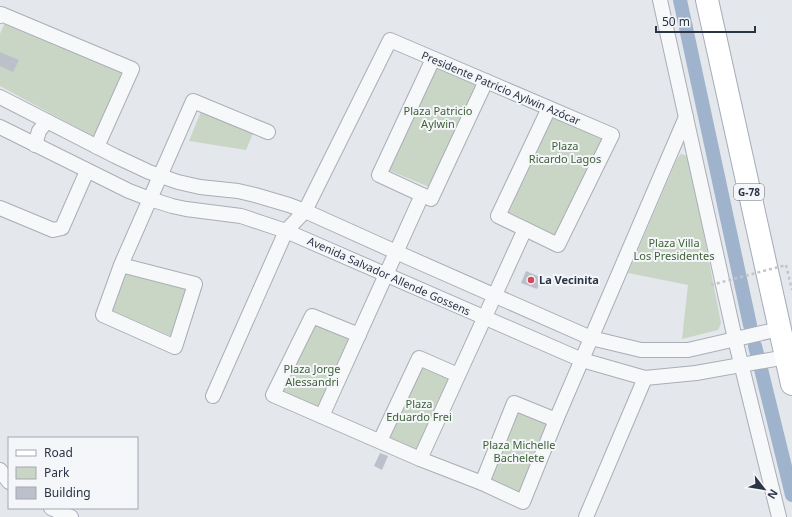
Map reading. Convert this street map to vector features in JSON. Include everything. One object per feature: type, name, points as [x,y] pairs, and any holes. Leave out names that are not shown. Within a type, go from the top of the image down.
[{"type":"main road","name":"G-78","points":[[707,0],[792,384]]},
{"type":"street","points":[[660,0],[735,340],[779,517]]},
{"type":"street","points":[[0,16],[1,14],[132,69],[97,147]]},
{"type":"street","name":"Presidente Patricio Aylwin Azócar","points":[[306,211],[390,40],[612,135],[558,245],[526,229]]},
{"type":"street","points":[[433,58],[378,175],[431,200],[486,81]]},
{"type":"street","points":[[0,97],[139,168],[178,182],[200,187],[255,194],[306,211],[591,338],[641,350],[688,350],[779,329]]},
{"type":"street","points":[[121,265],[195,284],[175,347],[103,315],[121,265],[193,101],[268,132]]},
{"type":"street","points":[[420,459],[526,229],[498,216],[549,108]]},
{"type":"street","points":[[359,335],[312,316],[273,395],[420,459],[482,483],[523,502],[556,420],[686,117]]},
{"type":"street","points":[[34,144],[39,131],[47,122]]},
{"type":"street","name":"Avenida Salvador Allende Gossens","points":[[0,127],[129,191],[150,199],[186,209],[241,216],[286,231],[582,360],[645,378],[696,373],[786,356]]},
{"type":"street","points":[[0,208],[53,230],[62,228],[87,171]]},
{"type":"street","points":[[322,416],[422,195]]},
{"type":"street","points":[[213,396],[286,231],[306,211]]},
{"type":"street","points":[[380,442],[419,358],[458,375]]},
{"type":"street","points":[[586,517],[645,378]]},
{"type":"street","points":[[482,483],[514,403],[556,420]]},
{"type":"street","points":[[0,470],[8,481]]},
{"type":"street","points":[[53,509],[71,517]]},
{"type":"path","points":[[710,285],[786,265],[792,290]]},
{"type":"green space","points":[[5,22],[122,72],[94,137],[0,86],[0,34]]},
{"type":"green space","name":"Plaza Patricio Aylwin","points":[[435,62],[484,82],[434,189],[386,169]]},
{"type":"green space","points":[[202,109],[254,131],[246,150],[189,141]]},
{"type":"green space","name":"Plaza Ricardo Lagos","points":[[551,112],[608,136],[558,237],[504,212]]},
{"type":"green space","name":"Plaza Villa Los Presidentes","points":[[681,154],[689,158],[721,323],[718,330],[682,339],[688,285],[628,273],[677,159]]},
{"type":"green space","points":[[125,272],[191,287],[175,338],[109,309]]},
{"type":"green space","name":"Plaza Jorge Alessandri","points":[[313,318],[357,337],[322,412],[276,394]]},
{"type":"green space","name":"Plaza Eduardo Frei","points":[[420,360],[456,376],[420,456],[383,440]]},
{"type":"green space","name":"Plaza Michelle Bachelete","points":[[515,406],[554,421],[522,498],[484,482]]},
{"type":"building","points":[[0,52],[19,60],[13,72],[0,66]]},
{"type":"building","name":"La Vecinita","points":[[526,271],[542,278],[537,289],[521,283]]},
{"type":"building","points":[[380,453],[388,456],[382,470],[374,466]]},
{"type":"waterway","points":[[680,0],[750,325]]},
{"type":"waterway","points":[[755,346],[757,354]]},
{"type":"waterway","points":[[761,369],[792,495]]},
{"type":"place","name":"La Vecinita","points":[[531,280]]}]
